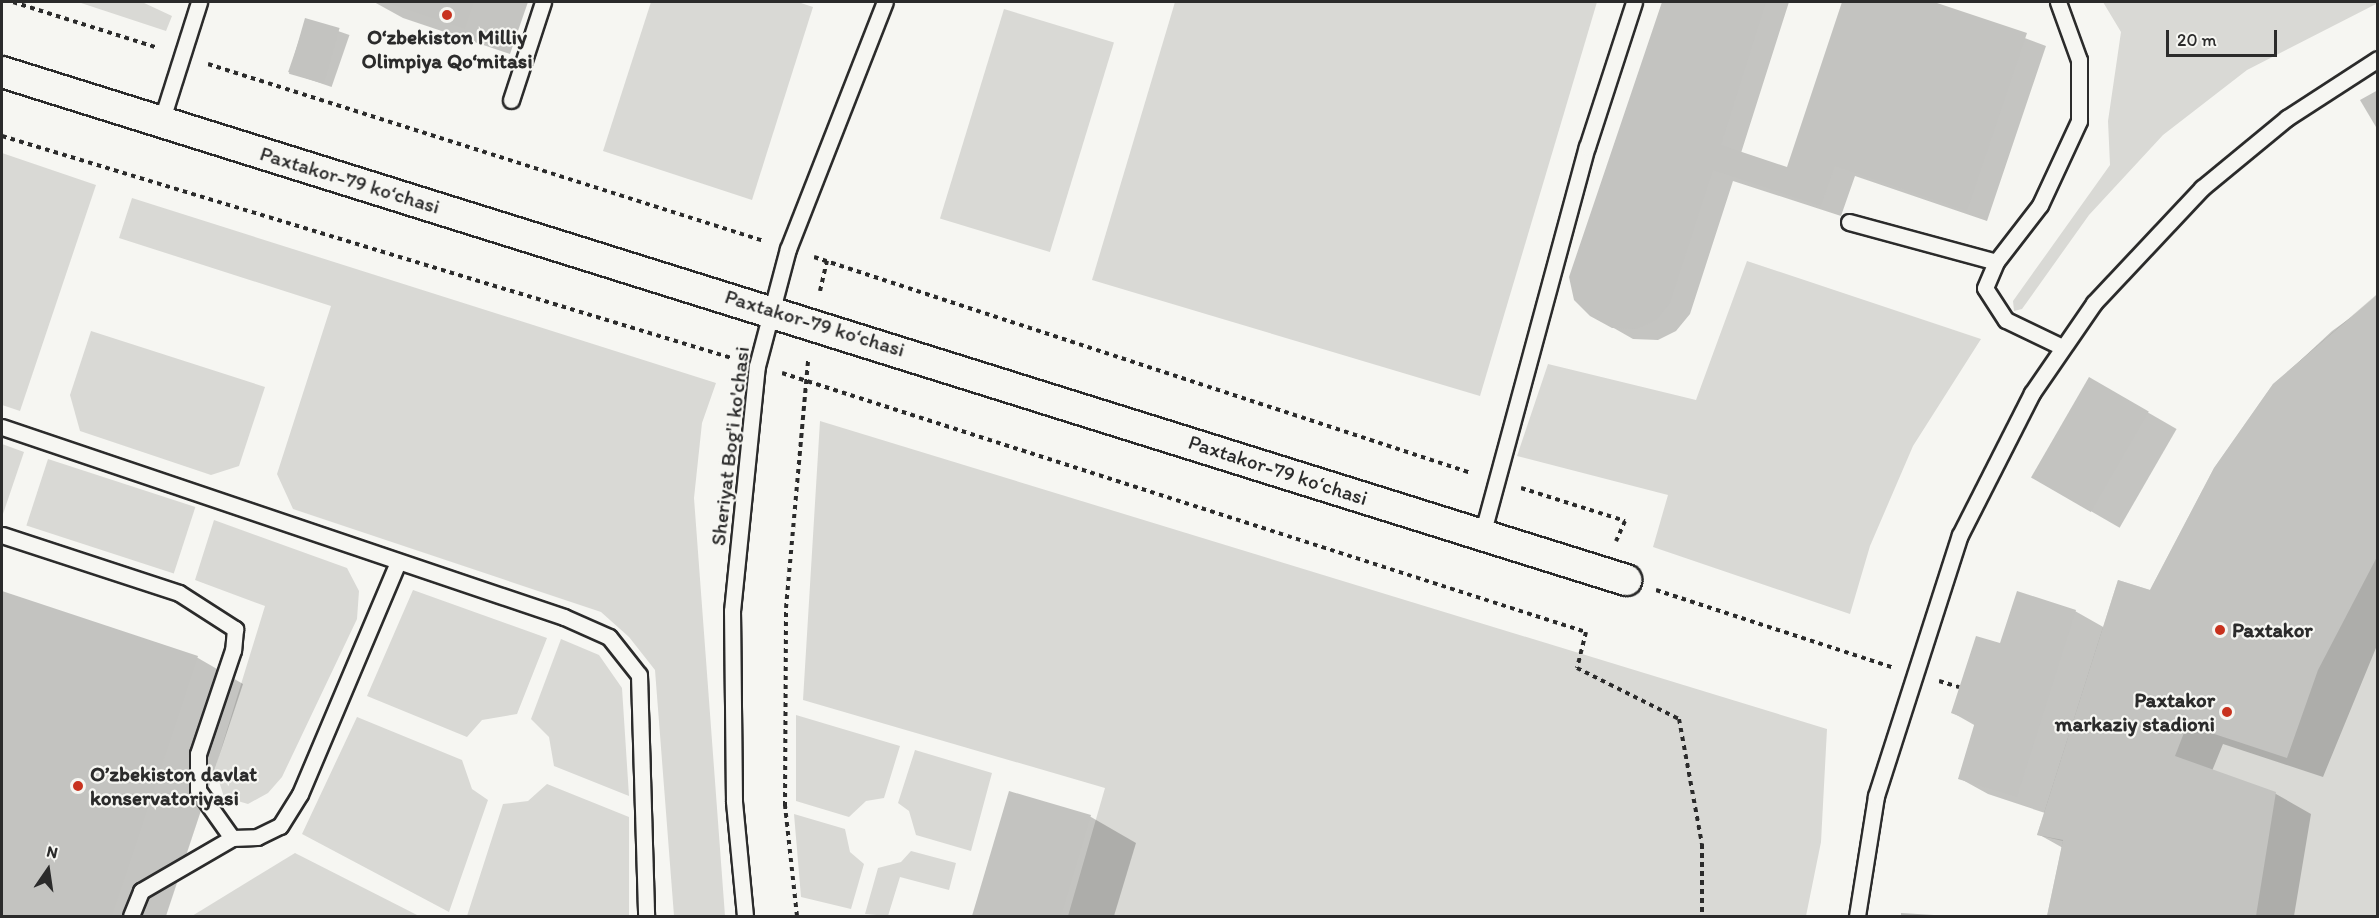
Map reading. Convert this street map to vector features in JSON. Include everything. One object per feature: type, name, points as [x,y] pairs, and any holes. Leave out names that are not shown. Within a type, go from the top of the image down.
[{"type":"street","name":"Paxtakor-79 ko‘chasi","points":[[2,72],[813,322],[1626,580]]},
{"type":"lane","points":[[161,122],[199,2]]},
{"type":"lane","points":[[511,100],[543,2]]},
{"type":"lane","name":"Sheriyat Bog'i ko'chasi","points":[[745,916],[734,801],[732,611],[757,366],[788,249],[885,2]]},
{"type":"lane","points":[[1482,535],[1587,147],[1634,2]]},
{"type":"lane","points":[[2058,2],[2079,60],[2079,121],[2040,205],[1996,262],[1985,288],[2006,320],[2060,346]]},
{"type":"lane","points":[[1857,916],[1876,796],[1960,535],[2005,439],[2060,346],[2128,262],[2202,188],[2287,118],[2378,59]]},
{"type":"lane","points":[[1849,222],[1996,262]]},
{"type":"lane","points":[[2,427],[589,626],[626,654],[639,675],[645,916]]},
{"type":"lane","points":[[2,535],[179,592],[235,629],[233,650],[198,754],[198,790],[232,838]]},
{"type":"lane","points":[[131,916],[141,891],[232,838],[257,837],[280,826],[300,794],[398,562]]},
{"type":"path","points":[[13,2],[827,260],[1624,521]]},
{"type":"path","points":[[2,136],[806,380],[1586,632],[1577,668],[1679,719],[1702,844],[1702,916]]},
{"type":"path","points":[[797,916],[785,806],[786,608],[806,380],[813,322],[827,260]]},
{"type":"path","points":[[1626,580],[1915,675],[1959,687]]},
{"type":"shaded area","points":[[78,2],[142,2],[172,16],[166,31]]},
{"type":"shaded area","points":[[651,2],[798,2],[813,7],[752,200],[603,151]]},
{"type":"shaded area","points":[[1175,2],[1597,2],[1480,396],[1092,280]]},
{"type":"shaded area","points":[[2103,2],[2378,3],[2247,70],[2163,135],[2089,215],[2022,309],[2014,311],[2013,301],[2110,165],[2108,121],[2121,32]]},
{"type":"shaded area","points":[[1004,9],[1114,43],[1050,252],[940,218]]},
{"type":"shaded area","points":[[2,153],[96,185],[20,411],[2,405]]},
{"type":"shaded area","points":[[132,198],[716,383],[702,423],[694,498],[725,916],[674,916],[655,670],[629,637],[601,612],[293,509],[277,474],[331,306],[119,238]]},
{"type":"shaded area","points":[[1747,261],[1981,339],[1913,446],[1870,546],[1850,614],[1653,547],[1668,495],[1517,456],[1548,364],[1696,400]]},
{"type":"shaded area","name":"Paxtakor markaziy stadioni","points":[[2377,294],[2377,916],[2047,916],[2063,841],[2037,835],[2118,580],[2150,590],[2214,468],[2273,384]]},
{"type":"shaded area","points":[[91,331],[265,387],[239,466],[211,475],[80,431],[70,395]]},
{"type":"shaded area","points":[[820,421],[1827,729],[1821,842],[1806,916],[1068,916],[1105,788],[803,700]]},
{"type":"shaded area","points":[[2,444],[24,452],[3,514],[2,513]]},
{"type":"shaded area","points":[[48,459],[195,507],[174,573],[26,526]]},
{"type":"shaded area","points":[[214,520],[347,568],[359,591],[357,619],[282,777],[268,793],[248,804],[224,797],[215,769],[265,606],[195,580]]},
{"type":"shaded area","points":[[413,590],[547,638],[517,714],[482,720],[467,737],[367,696]]},
{"type":"shaded area","points":[[561,639],[599,655],[622,688],[629,796],[554,766],[549,737],[531,719]]},
{"type":"shaded area","points":[[796,715],[900,746],[884,798],[866,801],[849,817],[796,801]]},
{"type":"shaded area","points":[[357,717],[462,760],[472,789],[488,800],[449,912],[302,834]]},
{"type":"shaded area","points":[[915,750],[992,773],[971,851],[916,835],[909,811],[898,803]]},
{"type":"shaded area","points":[[547,784],[629,817],[629,916],[467,916],[503,804],[528,801]]},
{"type":"shaded area","points":[[794,814],[845,829],[850,852],[864,864],[851,909],[801,897]]},
{"type":"shaded area","points":[[911,851],[956,863],[949,890],[900,877],[888,916],[865,914],[878,868],[901,862]]},
{"type":"shaded area","points":[[295,853],[419,916],[192,916]]},
{"type":"building","name":"O‘zbekiston Milliy Olimpiya Qo‘mitasi","points":[[384,2],[474,2],[465,29]]},
{"type":"building","points":[[1662,2],[1766,2],[1721,145],[1787,167],[1842,2],[1934,2],[2027,33],[1967,211],[1835,166],[1821,206],[1713,170],[1670,303],[1656,320],[1637,329],[1612,328],[1590,316],[1574,300],[1569,277]]},
{"type":"building","points":[[305,18],[340,28],[324,84],[289,74]]},
{"type":"building","points":[[2378,90],[2378,126],[2376,127],[2360,100]]},
{"type":"building","name":"Paxtakor markaziy stadioni","points":[[2378,294],[2378,555],[2318,670],[2287,758],[2187,725],[2175,756],[2276,792],[2256,916],[2047,916],[2063,840],[2037,835],[2118,580],[2150,590],[2214,468],[2273,384]]},
{"type":"building","points":[[2089,377],[2149,412],[2091,512],[2031,477]]},
{"type":"building","name":"O’zbekiston davlat konservatoriyasi","points":[[2,591],[198,656],[112,916],[2,916]]},
{"type":"building","points":[[2017,591],[2076,610],[2017,797],[1958,779],[1975,722],[1951,713],[1976,636],[2000,643]]},
{"type":"building","points":[[1009,791],[1091,815],[1061,916],[972,916]]},
{"type":"building","points":[[1901,913],[1934,915],[1934,916],[1901,916]]},
{"type":"place","name":"O‘zbekiston Milliy Olimpiya Qo‘mitasi","points":[[447,15]]},
{"type":"place","name":"Paxtakor","points":[[2220,630]]},
{"type":"place","name":"Paxtakor markaziy stadioni","points":[[2227,712]]},
{"type":"place","name":"O’zbekiston davlat konservatoriyasi","points":[[78,786]]}]
